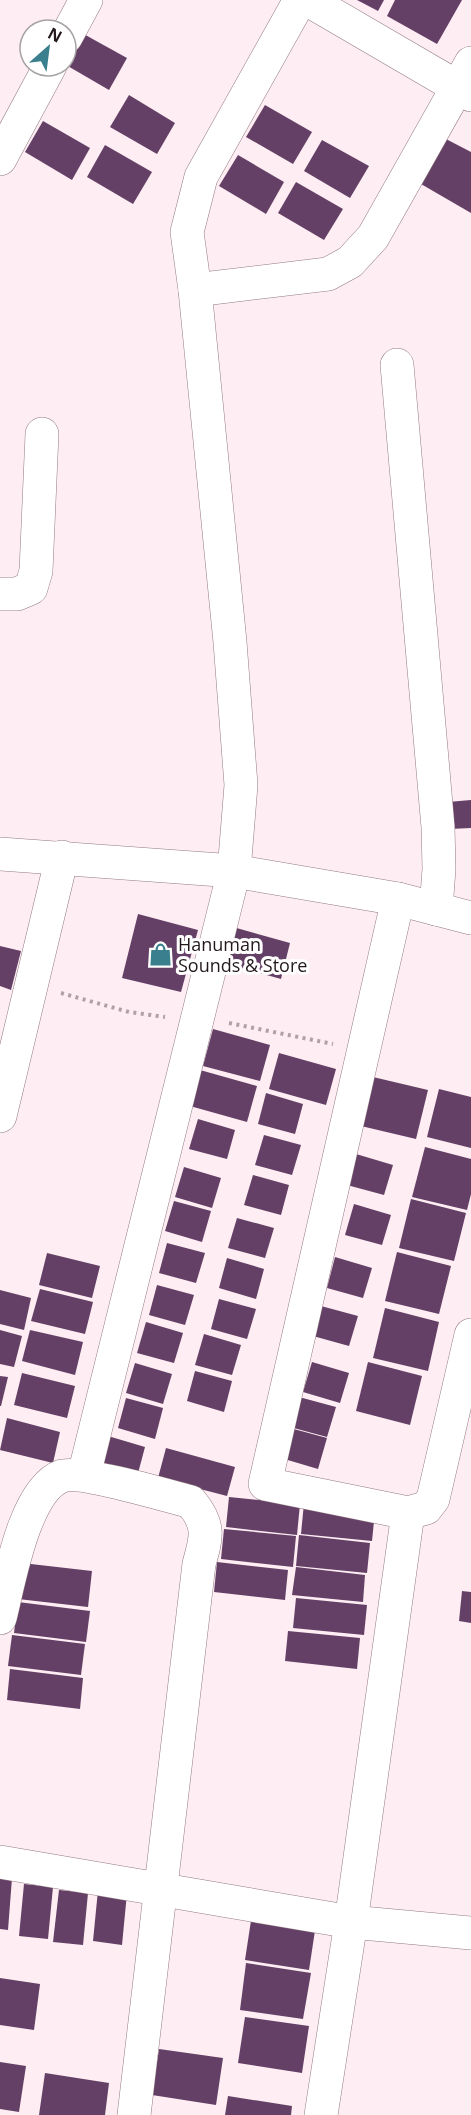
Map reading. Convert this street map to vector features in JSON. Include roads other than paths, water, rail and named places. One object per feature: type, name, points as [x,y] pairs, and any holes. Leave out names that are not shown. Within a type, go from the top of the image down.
[{"type":"street","points":[[76,18],[86,0]]},
{"type":"street","points":[[84,1475],[234,871],[242,785],[195,290],[187,232],[201,177],[300,0]]},
{"type":"street","points":[[195,290],[328,274],[350,262],[373,237],[467,82],[308,0]]},
{"type":"street","points":[[0,159],[44,78]]},
{"type":"street","points":[[397,365],[438,827],[439,869],[436,909]]},
{"type":"street","points":[[0,594],[17,594],[31,588],[36,571],[42,434]]},
{"type":"street","points":[[0,854],[234,871],[398,899],[471,918]]},
{"type":"street","points":[[0,1116],[62,857]]},
{"type":"street","points":[[398,899],[265,1484],[408,1513],[426,1508],[433,1499],[471,1335]]},
{"type":"street","points":[[0,1618],[16,1551],[29,1515],[46,1486],[63,1475],[84,1475],[191,1502],[201,1514],[207,1531],[200,1564],[134,2115]]},
{"type":"street","points":[[321,2115],[351,1922],[408,1513]]},
{"type":"street","points":[[0,1862],[351,1922],[471,1933]]},
{"type":"place","name":"Hanuman Sounds & Store","points":[[160,954]]}]
